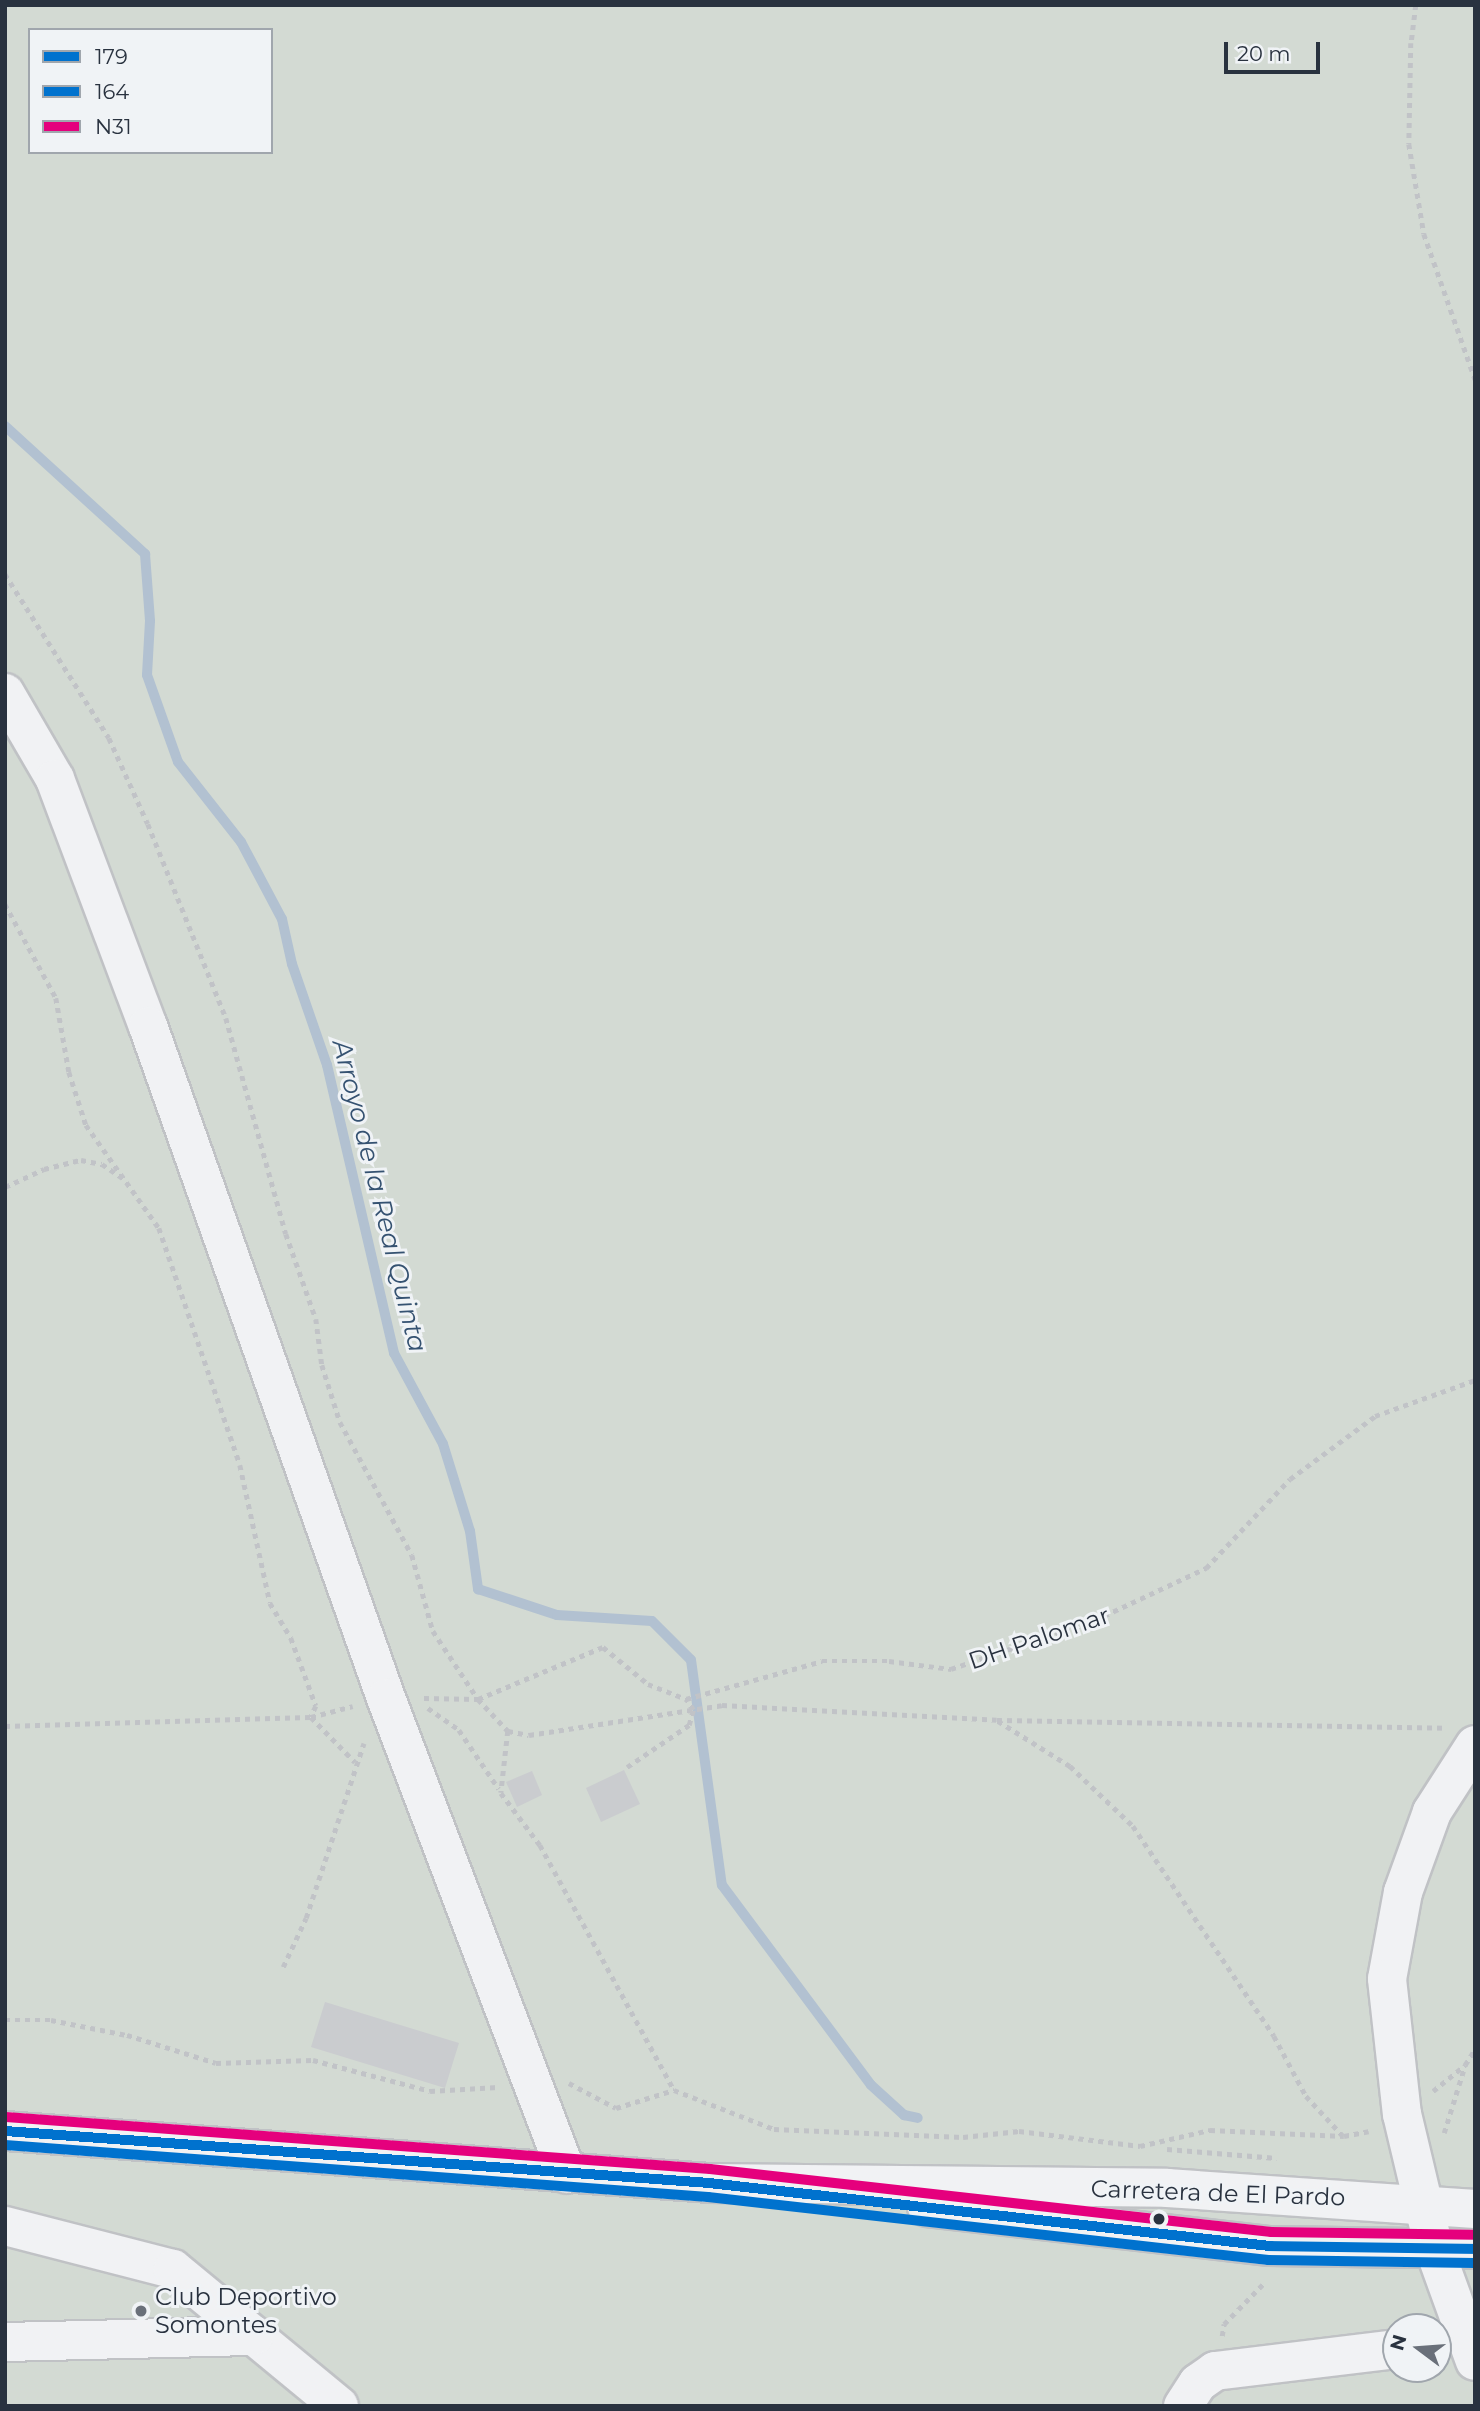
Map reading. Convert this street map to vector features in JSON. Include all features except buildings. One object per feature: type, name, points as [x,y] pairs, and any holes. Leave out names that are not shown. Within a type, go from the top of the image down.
[{"type":"street","points":[[5,693],[55,779],[158,1053],[386,1698],[567,2174]]},
{"type":"street","points":[[1468,1737],[1432,1812],[1403,1892],[1387,1979],[1402,2114],[1434,2248],[1475,2361]]},
{"type":"street","name":"Carretera de El Pardo","points":[[5,2131],[709,2183],[1270,2246],[1475,2249]]},
{"type":"street","name":"Carretera de El Pardo","points":[[709,2183],[1167,2188],[1475,2209]]},
{"type":"street","points":[[1434,2248],[1468,2223],[1475,2224]]},
{"type":"street","points":[[9,2238],[173,2269],[339,2406]]},
{"type":"street","points":[[5,2342],[254,2336]]},
{"type":"street","points":[[1183,2406],[1198,2383],[1215,2371],[1382,2351]]},
{"type":"path","points":[[1416,5],[1410,43],[1409,144],[1424,234],[1475,379]]},
{"type":"path","points":[[5,574],[109,738],[148,824],[226,1018],[292,1254],[316,1320],[323,1365],[340,1422],[412,1555],[433,1631],[478,1699],[508,1731],[529,1735],[722,1705],[997,1720],[1468,1737]]},
{"type":"path","points":[[5,904],[56,998],[69,1072],[86,1125],[129,1182],[159,1228],[240,1465],[270,1603],[291,1638],[316,1706],[311,1717]]},
{"type":"path","points":[[5,1187],[44,1169],[81,1160],[102,1164],[129,1182]]},
{"type":"path","name":"DH Palomar","points":[[686,1699],[822,1661],[890,1661],[951,1669],[1107,1615],[1206,1568],[1290,1479],[1375,1416],[1475,1380]]},
{"type":"path","points":[[627,1767],[689,1726],[693,1710],[686,1699],[648,1684],[603,1647],[478,1699],[412,1698],[459,1730],[501,1793],[540,1844],[674,2090]]},
{"type":"path","points":[[5,1726],[311,1717],[386,1698]]},
{"type":"path","points":[[283,1966],[306,1918],[355,1762],[386,1698]]},
{"type":"path","points":[[311,1717],[355,1762]]},
{"type":"path","points":[[997,1720],[1070,1766],[1133,1826],[1274,2036],[1306,2096],[1344,2136]]},
{"type":"path","points":[[501,1793],[508,1731]]},
{"type":"path","points":[[5,2020],[51,2020],[127,2035],[216,2063],[313,2060],[430,2091],[513,2086]]},
{"type":"path","points":[[1415,2161],[1435,2153],[1465,2065],[1475,2049]]},
{"type":"path","points":[[555,2083],[569,2082],[616,2108],[674,2090],[774,2129],[963,2137],[1019,2131],[1140,2146],[1210,2130],[1344,2136],[1374,2129],[1402,2114],[1465,2065]]},
{"type":"path","points":[[1215,2371],[1224,2325],[1267,2280]]},
{"type":"shaded area","points":[[5,5],[1475,5],[1475,2406],[5,2406]]},
{"type":"waterway","name":"Arroyo de la Real Quinta","points":[[5,426],[145,554],[150,621],[147,675],[178,762],[241,842],[282,919],[292,964],[327,1065],[394,1353],[443,1444],[470,1531],[478,1589],[557,1615],[652,1621],[691,1660],[722,1885],[871,2085],[904,2115],[918,2118]]},
{"type":"transit line","name":"N31","points":[[6,2117],[710,2169],[1271,2232],[1475,2235]]},
{"type":"transit line","name":"179","points":[[5,2131],[709,2183],[1270,2246],[1475,2249]]},
{"type":"transit line","name":"164","points":[[5,2145],[708,2197],[1268,2260],[1475,2263]]},
{"type":"place","name":"Club Deportivo Somontes","points":[[141,2311]]}]
